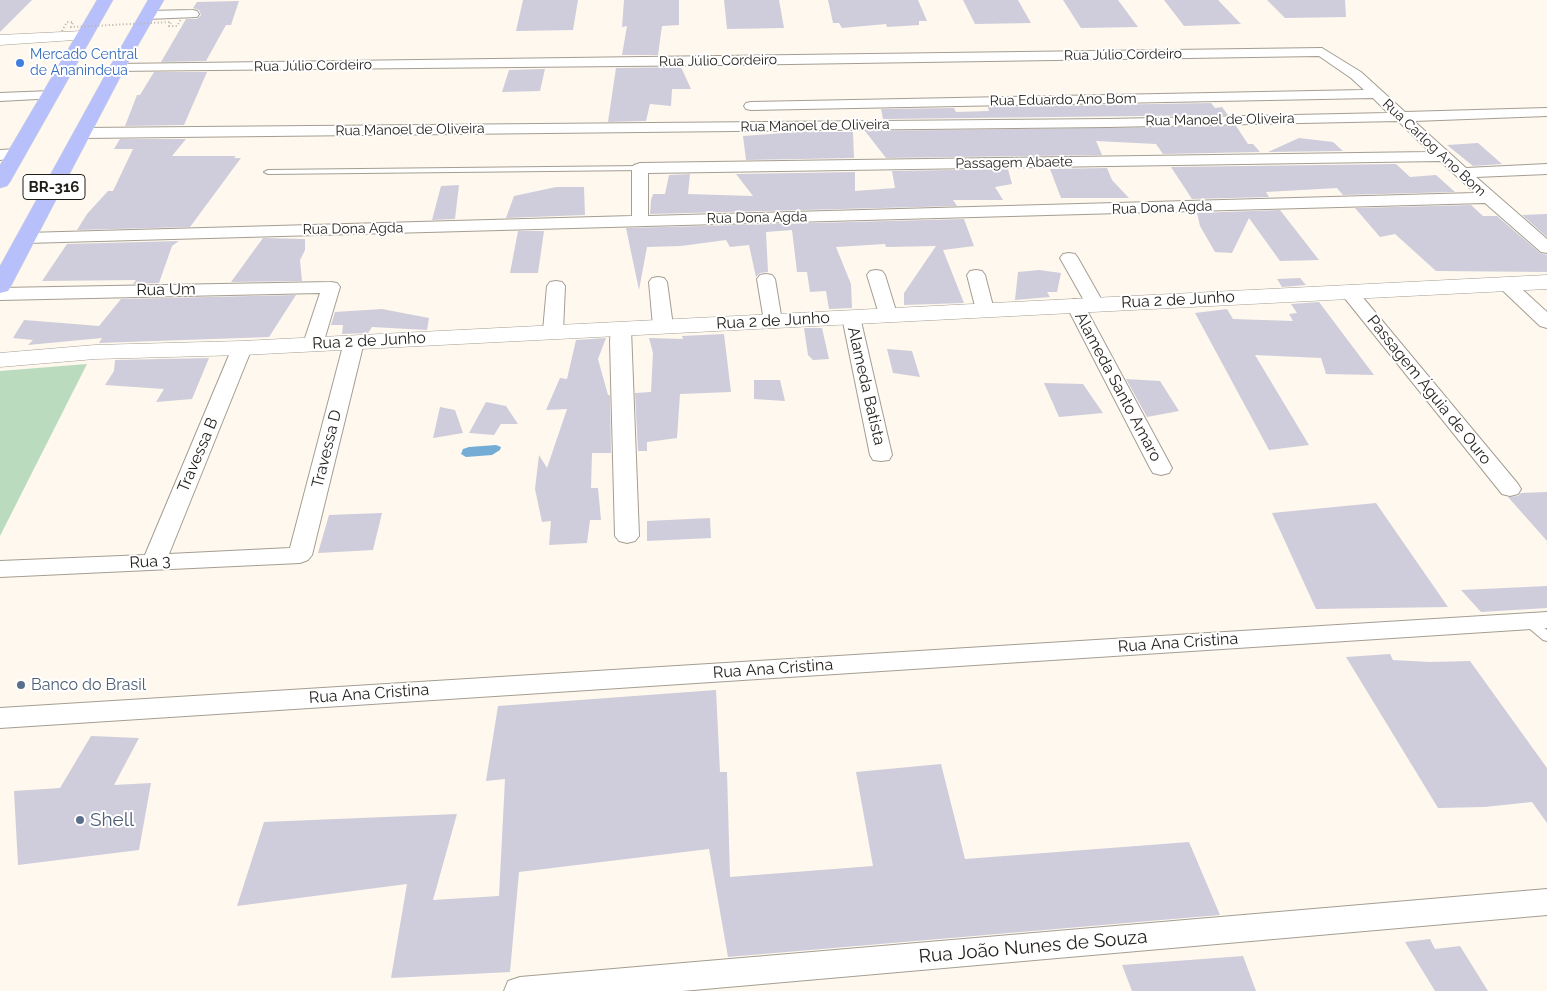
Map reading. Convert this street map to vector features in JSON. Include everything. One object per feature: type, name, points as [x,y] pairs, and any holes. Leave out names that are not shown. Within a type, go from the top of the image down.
[{"type":"highway","name":"BR-316","points":[[0,182],[8,154],[51,95],[105,0]]},
{"type":"highway","name":"BR-316","points":[[0,286],[117,68],[156,0]]},
{"type":"street","points":[[147,15],[187,16]]},
{"type":"street","points":[[0,40],[83,36]]},
{"type":"street","name":"Rua Júlio Cordeiro","points":[[117,68],[734,61],[1318,51]]},
{"type":"street","name":"Rua Carlog Ano Bom","points":[[1318,51],[1325,53],[1356,75],[1461,173],[1547,248]]},
{"type":"street","name":"Rua Eduardo Ano Bom","points":[[752,106],[1375,94]]},
{"type":"street","points":[[0,97],[51,95]]},
{"type":"street","name":"Rua Manoel de Oliveira","points":[[83,133],[1108,123],[1547,112]]},
{"type":"street","name":"Passagem Abaete","points":[[640,168],[1443,156]]},
{"type":"street","points":[[640,168],[640,222]]},
{"type":"street","points":[[1461,173],[1547,169]]},
{"type":"street","name":"Rua Dona Agda","points":[[26,238],[1489,198]]},
{"type":"street","name":"Alameda Santo Amaro","points":[[1068,258],[1085,305],[1161,468]]},
{"type":"street","points":[[876,275],[888,314]]},
{"type":"street","points":[[976,276],[985,310]]},
{"type":"street","points":[[766,279],[773,321]]},
{"type":"street","points":[[658,282],[663,326]]},
{"type":"street","name":"Rua 2 de Junho","points":[[0,360],[95,352],[242,348],[1547,282]]},
{"type":"street","points":[[1506,284],[1547,322]]},
{"type":"street","points":[[553,331],[556,286]]},
{"type":"street","name":"Rua Um","points":[[0,294],[331,287],[313,344]]},
{"type":"street","name":"Passagem Águia de Ouro","points":[[1349,292],[1510,489]]},
{"type":"street","name":"Alameda Batista","points":[[850,317],[881,455]]},
{"type":"street","points":[[621,329],[626,536]]},
{"type":"street","name":"Travessa D","points":[[300,555],[354,342]]},
{"type":"street","name":"Travessa B","points":[[154,561],[242,348]]},
{"type":"street","name":"Rua 3","points":[[0,568],[300,555]]},
{"type":"street","name":"Rua Ana Cristina","points":[[0,718],[1541,626]]},
{"type":"street","name":"Rua João Nunes de Souza","points":[[520,991],[1547,902]]},
{"type":"lane","points":[[268,172],[640,168]]},
{"type":"path","points":[[62,31],[67,22],[73,22],[70,27],[171,22],[169,26],[177,26],[187,16]]},
{"type":"green space","points":[[87,364],[0,536],[0,371]]},
{"type":"water","points":[[496,445],[501,447],[500,450],[492,455],[466,457],[461,454],[463,449],[469,447]]},
{"type":"building","points":[[0,0],[32,0],[0,32]]},
{"type":"building","points":[[523,0],[578,0],[573,30],[516,31]]},
{"type":"building","points":[[624,0],[679,0],[679,25],[662,26],[658,55],[622,55],[627,26],[622,27]]},
{"type":"building","points":[[724,0],[779,0],[784,28],[727,29]]},
{"type":"building","points":[[828,0],[918,0],[927,21],[919,21],[919,25],[887,27],[886,24],[842,28],[839,23],[833,23]]},
{"type":"building","points":[[963,0],[1018,0],[1031,23],[975,24]]},
{"type":"building","points":[[1063,0],[1118,0],[1138,27],[1081,28]]},
{"type":"building","points":[[1164,0],[1218,0],[1241,24],[1184,26]]},
{"type":"building","points":[[1267,0],[1345,0],[1346,17],[1285,18]]},
{"type":"building","points":[[239,1],[231,25],[226,25],[206,61],[161,62],[186,19],[197,19],[201,15],[199,10],[193,8],[197,2]]},
{"type":"building","points":[[681,67],[691,89],[672,89],[671,106],[650,104],[646,121],[608,122],[616,68]]},
{"type":"building","points":[[545,69],[540,91],[502,92],[509,70]]},
{"type":"building","points":[[154,72],[207,72],[184,125],[125,126],[137,95],[140,95]]},
{"type":"building","points":[[1211,103],[1215,108],[1222,107],[1228,115],[883,119],[881,109],[954,108],[956,112],[989,111],[988,107]]},
{"type":"building","points":[[1236,126],[1248,144],[1253,144],[1260,152],[1163,154],[1156,144],[1096,141],[1102,155],[886,158],[865,131]]},
{"type":"building","points":[[798,132],[853,132],[854,158],[746,160],[743,136]]},
{"type":"building","points":[[1299,138],[1333,142],[1343,151],[1268,152]]},
{"type":"building","points":[[120,139],[186,139],[172,156],[236,156],[234,158],[241,158],[190,227],[77,230],[87,214],[108,191],[113,191],[133,149],[114,149]]},
{"type":"building","points":[[1478,143],[1502,164],[1473,166],[1447,145]]},
{"type":"building","points":[[1396,164],[1410,177],[1436,175],[1455,192],[1343,195],[1337,188],[1266,192],[1269,197],[1192,199],[1171,167]]},
{"type":"building","points":[[1107,168],[1112,180],[1129,198],[1061,198],[1050,169]]},
{"type":"building","points":[[1008,169],[1012,184],[995,187],[1003,200],[953,200],[957,206],[650,214],[653,194],[665,194],[669,175],[690,174],[688,194],[753,196],[736,174],[855,172],[855,191],[895,188],[892,171]]},
{"type":"building","points":[[459,185],[455,219],[432,220],[441,186]]},
{"type":"building","points":[[556,187],[584,187],[585,215],[506,218],[514,196]]},
{"type":"building","points":[[1471,205],[1483,216],[1497,216],[1540,253],[1547,255],[1547,272],[1436,271],[1395,234],[1380,237],[1355,208]]},
{"type":"building","points":[[1280,210],[1319,260],[1280,261],[1249,218],[1232,253],[1215,252],[1200,226],[1197,213]]},
{"type":"building","points":[[1547,214],[1547,237],[1522,215]]},
{"type":"building","points":[[964,219],[974,246],[943,250],[964,303],[904,305],[904,293],[936,246],[886,247],[885,244],[836,247],[851,284],[852,308],[829,309],[826,291],[810,292],[807,272],[797,272],[792,230],[766,232],[768,272],[760,273],[756,277],[749,245],[730,247],[726,240],[681,246],[647,247],[639,290],[626,228]]},
{"type":"building","points":[[518,231],[544,231],[538,273],[510,273]]},
{"type":"building","points":[[263,238],[305,239],[305,250],[300,260],[302,281],[231,282]]},
{"type":"building","points":[[179,241],[172,246],[159,283],[133,284],[136,280],[42,281],[67,244]]},
{"type":"building","points":[[1039,270],[1061,273],[1057,292],[1047,292],[1050,297],[1015,300],[1018,272]]},
{"type":"building","points":[[1300,278],[1306,285],[1282,287],[1277,279]]},
{"type":"building","points":[[296,295],[269,337],[99,343],[102,338],[28,345],[33,340],[13,338],[24,320],[99,326],[121,299]]},
{"type":"building","points":[[1319,302],[1374,375],[1326,374],[1321,358],[1255,355],[1309,445],[1269,450],[1195,313],[1227,309],[1233,319],[1293,321],[1289,314],[1297,313],[1291,304]]},
{"type":"building","points":[[382,309],[429,318],[427,330],[372,327],[368,333],[342,334],[343,325],[331,325],[335,312]]},
{"type":"building","points":[[804,328],[822,328],[829,359],[813,360],[808,355]]},
{"type":"building","points":[[724,334],[731,392],[680,394],[677,438],[647,442],[647,451],[638,451],[635,393],[651,392],[653,353],[649,338],[683,339],[682,336]]},
{"type":"building","points":[[606,338],[598,359],[608,395],[610,395],[611,453],[592,453],[591,488],[598,488],[601,520],[590,520],[587,543],[549,545],[551,521],[542,522],[535,489],[539,455],[547,468],[567,409],[546,410],[560,378],[567,379],[576,340]]},
{"type":"building","points":[[887,349],[912,351],[920,377],[893,373]]},
{"type":"building","points":[[209,358],[192,399],[156,402],[164,389],[105,385],[114,371],[115,360]]},
{"type":"building","points":[[1126,379],[1160,381],[1179,411],[1147,417]]},
{"type":"building","points":[[754,380],[780,380],[785,401],[754,399]]},
{"type":"building","points":[[1044,383],[1083,384],[1103,413],[1059,417]]},
{"type":"building","points":[[486,402],[506,406],[518,424],[501,424],[494,435],[469,433]]},
{"type":"building","points":[[440,407],[455,410],[463,433],[433,438]]},
{"type":"building","points":[[1547,492],[1547,541],[1508,497],[1518,496],[1521,493]]},
{"type":"building","points":[[1376,503],[1448,607],[1316,609],[1272,513]]},
{"type":"building","points":[[382,513],[373,550],[318,553],[329,515]]},
{"type":"building","points":[[710,518],[711,538],[647,541],[647,521]]},
{"type":"building","points":[[1547,586],[1547,608],[1481,612],[1461,590]]},
{"type":"building","points":[[1390,654],[1393,660],[1429,662],[1470,661],[1547,768],[1547,823],[1532,802],[1484,807],[1438,808],[1346,657]]},
{"type":"building","points":[[716,690],[720,772],[727,772],[730,877],[873,866],[856,772],[941,764],[965,859],[1189,842],[1220,915],[728,957],[709,849],[519,872],[510,972],[391,978],[407,884],[237,906],[264,822],[457,814],[433,900],[499,896],[505,779],[486,781],[498,706]]},
{"type":"building","name":"Shell","points":[[91,736],[139,738],[114,785],[151,783],[139,850],[18,865],[14,791],[60,788]]},
{"type":"building","points":[[1430,939],[1435,949],[1460,946],[1488,991],[1435,991],[1405,942]]},
{"type":"building","points":[[1243,956],[1256,991],[1132,991],[1122,965]]},
{"type":"place","name":"Mercado Central de Ananindeua","points":[[20,63]]},
{"type":"place","name":"Banco do Brasil","points":[[21,685]]},
{"type":"place","name":"Shell","points":[[80,820]]}]
